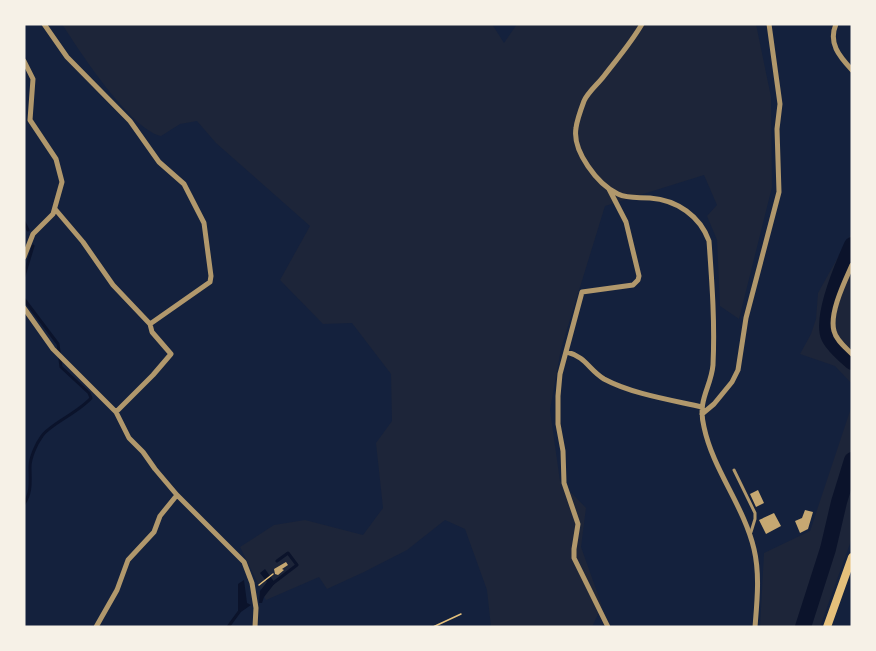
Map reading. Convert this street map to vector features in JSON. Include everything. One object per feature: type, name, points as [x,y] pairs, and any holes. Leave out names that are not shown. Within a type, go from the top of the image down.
[{"type":"main road","points":[[827,627],[852,557]]},
{"type":"street","points":[[44,24],[67,57],[130,121],[159,162],[184,183],[204,223],[210,282],[206,287],[182,300],[150,324]]},
{"type":"street","points":[[642,24],[633,40],[585,99],[575,128],[576,141],[592,174],[616,194],[668,202],[684,209],[697,219],[705,230],[709,241],[715,324],[713,369],[704,395],[702,411],[709,444],[750,535],[756,565],[755,627]]},
{"type":"street","points":[[567,352],[583,359],[597,374],[608,381],[702,411],[714,404],[732,382],[738,370],[746,318],[779,192],[777,129],[780,104],[769,24]]},
{"type":"street","points":[[836,24],[832,38],[834,45],[842,60],[852,70]]},
{"type":"street","points":[[24,61],[33,79],[30,120],[56,159],[62,174],[62,188],[53,214],[33,234],[24,257]]},
{"type":"street","points":[[608,188],[626,222],[639,276],[633,285],[582,292],[560,374],[558,396],[558,424],[564,451],[564,483],[578,524],[574,558],[608,627]]},
{"type":"street","points":[[55,209],[83,242],[113,285],[150,324],[152,332],[171,354],[116,412]]},
{"type":"street","points":[[852,265],[837,302],[834,330],[840,343],[852,354]]},
{"type":"street","points":[[24,308],[59,355],[116,412],[129,438],[177,495],[244,562],[252,583],[256,608],[255,627]]},
{"type":"street","points":[[96,627],[117,590],[128,560],[154,532],[160,516],[177,495]]},
{"type":"lane","points":[[734,470],[755,513],[750,535]]},
{"type":"path","points":[[265,580],[272,575]]},
{"type":"path","points":[[433,627],[461,614]]},
{"type":"shaded area","points":[[62,24],[492,24],[504,43],[517,24],[756,24],[771,97],[772,187],[739,319],[720,306],[717,240],[707,216],[717,205],[704,175],[605,206],[561,349],[550,410],[560,481],[586,508],[581,547],[602,606],[592,627],[491,627],[487,590],[465,529],[445,520],[407,550],[327,589],[319,577],[266,600],[240,547],[274,525],[305,520],[363,535],[383,508],[376,443],[392,421],[391,374],[352,323],[323,324],[280,280],[310,226],[216,143],[197,121],[180,124],[161,136],[135,119],[107,88]]},
{"type":"shaded area","points":[[852,232],[852,384],[835,366],[800,354],[816,319],[818,293]]},
{"type":"shaded area","points":[[852,405],[852,538],[820,627],[760,627],[764,553],[810,531]]},
{"type":"shaded area","points":[[265,569],[275,583],[262,603],[259,603],[260,591],[267,582],[260,573]]},
{"type":"shaded area","points":[[244,580],[247,603],[251,605],[238,614],[238,584]]},
{"type":"building","points":[[758,490],[764,503],[756,507],[750,494]]},
{"type":"building","points":[[805,510],[813,512],[808,529],[800,533],[795,521],[802,518]]},
{"type":"building","points":[[774,513],[781,526],[766,534],[759,520]]},
{"type":"building","points":[[286,562],[288,565],[282,569],[284,570],[278,575],[275,574],[274,569]]},
{"type":"waterway","points":[[24,222],[28,230]]},
{"type":"waterway","points":[[852,245],[834,291],[827,328],[833,344],[852,362]]},
{"type":"waterway","points":[[24,276],[33,246]]},
{"type":"waterway","points":[[24,299],[58,344],[61,367],[89,393],[91,398],[79,409],[51,427],[40,439],[31,459],[29,491],[24,504]]},
{"type":"waterway","points":[[803,627],[828,549],[852,460]]},
{"type":"waterway","points":[[272,584],[297,565],[288,553],[277,561]]},
{"type":"waterway","points":[[228,627],[239,612]]}]
